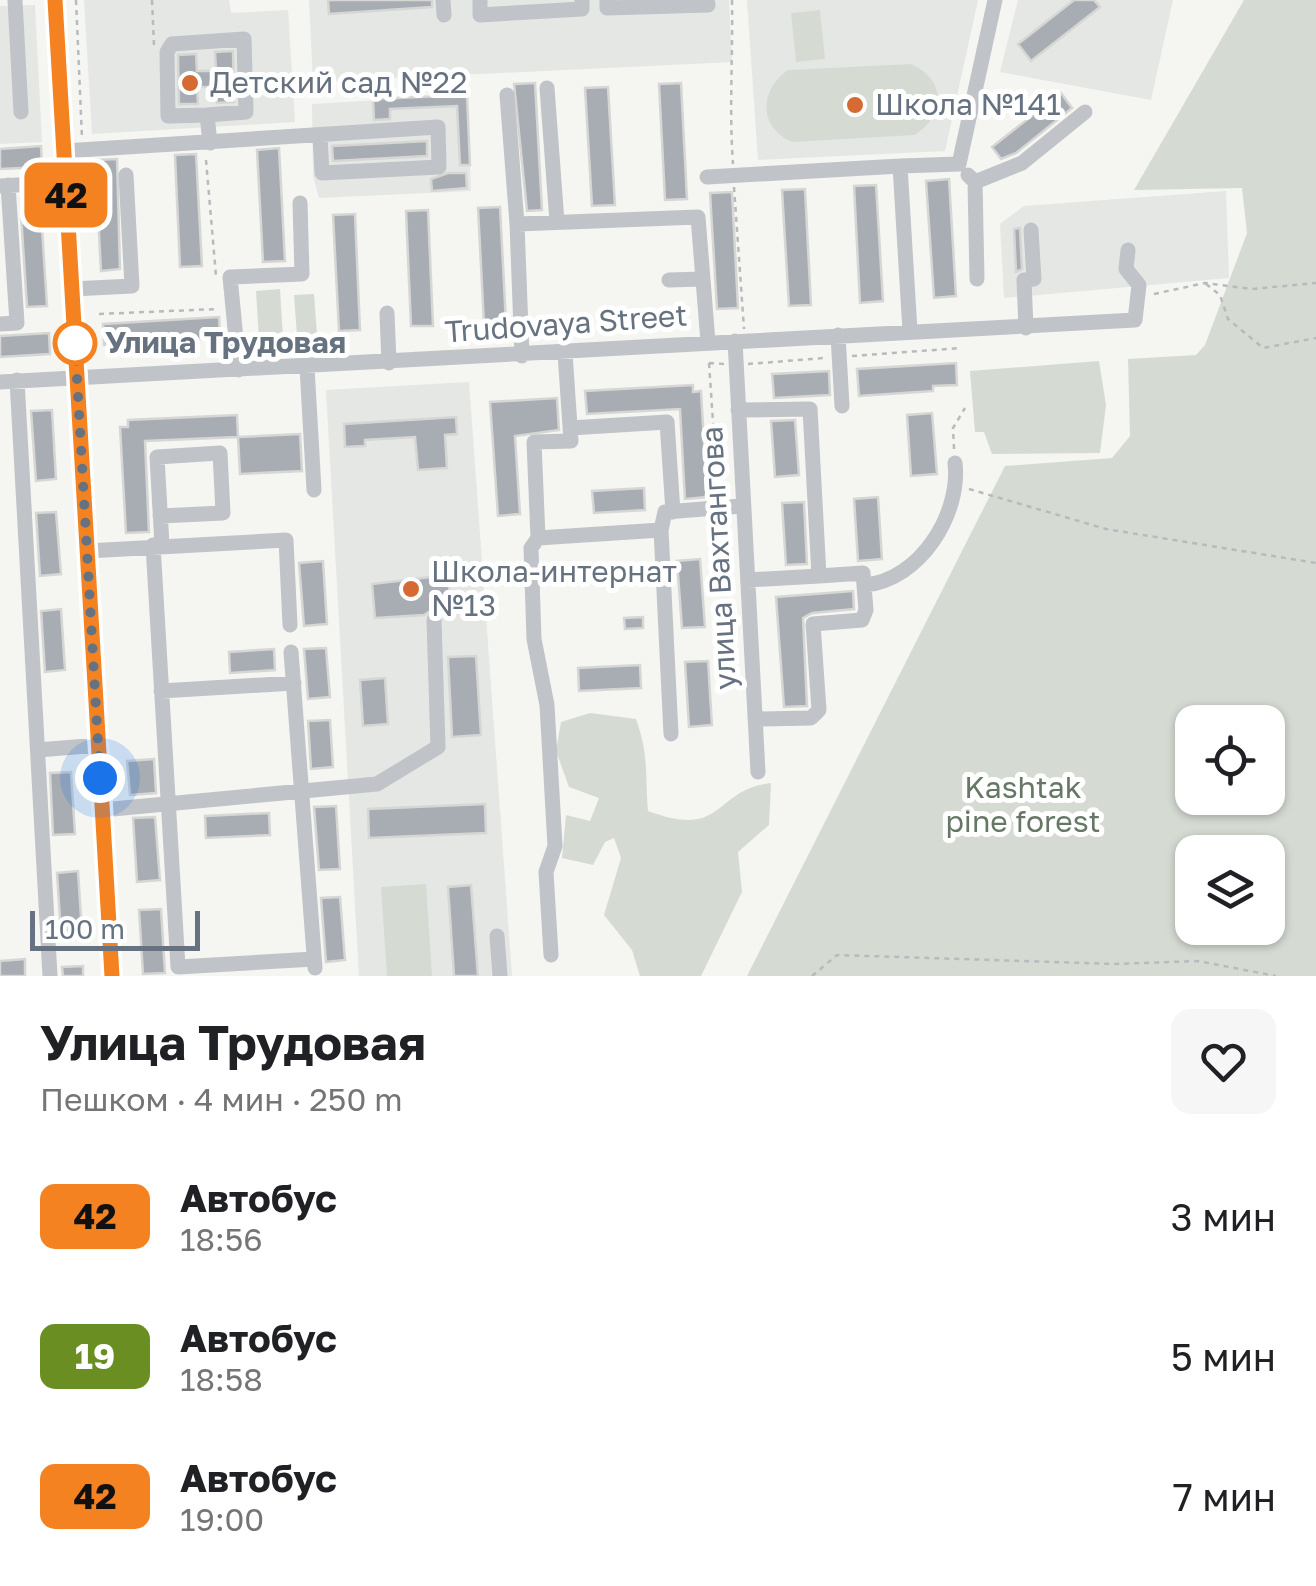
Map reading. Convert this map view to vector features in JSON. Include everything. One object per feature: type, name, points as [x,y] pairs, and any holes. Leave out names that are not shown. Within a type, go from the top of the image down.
[{"type":"street","points":[[15,0],[21,112]]},
{"type":"street","points":[[55,0],[112,976]]},
{"type":"street","points":[[480,0],[480,15],[582,8],[582,0]]},
{"type":"street","points":[[607,0],[607,8],[708,4],[708,0]]},
{"type":"street","points":[[960,164],[995,0]]},
{"type":"street","points":[[244,39],[246,112],[207,115],[168,116],[167,52],[172,44],[244,39]]},
{"type":"street","points":[[547,88],[556,222]]},
{"type":"street","points":[[507,95],[522,356]]},
{"type":"street","points":[[975,182],[1022,162],[1086,112]]},
{"type":"street","points":[[207,115],[210,143]]},
{"type":"street","points":[[64,151],[438,127],[439,167],[322,173],[320,136]]},
{"type":"street","points":[[707,177],[960,164]]},
{"type":"street","points":[[960,164],[975,182],[977,279]]},
{"type":"street","points":[[900,166],[910,331]]},
{"type":"street","points":[[72,289],[132,286],[126,176]]},
{"type":"street","points":[[0,324],[17,323],[4,185],[65,182]]},
{"type":"street","points":[[239,370],[230,277],[302,274],[300,204]]},
{"type":"street","points":[[517,224],[698,216],[708,342]]},
{"type":"street","points":[[1026,328],[1024,280],[1034,279],[1031,230]]},
{"type":"street","points":[[1128,250],[1126,269],[1139,285],[1138,295]]},
{"type":"street","points":[[669,280],[703,278]]},
{"type":"street","name":"Trudovaya Street","points":[[8,381],[1135,320],[1138,295]]},
{"type":"street","points":[[386,313],[390,362]]},
{"type":"street","points":[[838,335],[842,406]]},
{"type":"street","name":"улица Вахтангова","points":[[735,341],[758,772]]},
{"type":"street","points":[[551,955],[546,872],[555,846],[548,706],[534,639],[531,548],[538,538],[534,442],[572,442],[565,353]]},
{"type":"street","points":[[306,366],[314,490]]},
{"type":"street","points":[[8,381],[38,750],[50,976]]},
{"type":"street","points":[[738,410],[810,409],[819,576]]},
{"type":"street","points":[[570,428],[667,422],[673,512]]},
{"type":"street","points":[[160,516],[223,513],[220,453],[157,457],[161,692],[178,966],[315,963],[291,652]]},
{"type":"street","points":[[865,585],[916,562],[946,518],[958,488],[954,464]]},
{"type":"street","points":[[671,734],[661,530],[666,512],[742,506]]},
{"type":"street","points":[[538,538],[661,530]]},
{"type":"street","points":[[87,551],[286,540],[290,625]]},
{"type":"street","points":[[748,580],[862,573],[865,585],[862,620],[813,624],[819,710],[811,718],[757,719]]},
{"type":"street","points":[[102,810],[377,784],[438,746],[434,620]]},
{"type":"street","points":[[161,692],[294,683]]},
{"type":"street","points":[[38,750],[99,746]]},
{"type":"street","points":[[497,936],[500,976]]},
{"type":"path","points":[[76,0],[83,150]]},
{"type":"path","points":[[152,0],[154,45]]},
{"type":"path","points":[[206,160],[214,276],[230,277]]},
{"type":"path","points":[[1138,295],[1205,283],[1252,289],[1316,283]]},
{"type":"path","points":[[1205,283],[1220,295],[1228,319],[1263,348],[1316,338]]},
{"type":"path","points":[[100,314],[234,308]]},
{"type":"path","points":[[708,342],[724,586]]},
{"type":"path","points":[[954,464],[953,428],[965,408]]},
{"type":"path","points":[[958,488],[980,490],[1106,529],[1316,563]]},
{"type":"path","points":[[812,976],[836,955],[1081,963],[1198,961],[1276,976]]},
{"type":"shaded area","name":"Детский сад №22","points":[[84,0],[229,0],[231,13],[288,10],[295,122],[92,134]]},
{"type":"shaded area","points":[[309,0],[729,0],[732,62],[313,82]]},
{"type":"shaded area","name":"Школа №141","points":[[747,0],[978,0],[945,151],[758,160]]},
{"type":"shaded area","points":[[1018,0],[1173,0],[1151,100],[1000,72]]},
{"type":"shaded area","points":[[35,5],[42,142],[0,144],[0,6]]},
{"type":"shaded area","points":[[467,95],[471,191],[319,198],[313,176],[312,104]]},
{"type":"shaded area","points":[[1226,191],[1229,278],[1004,298],[1000,224],[1024,206]]},
{"type":"shaded area","name":"Школа-интернат №13","points":[[469,382],[512,976],[359,976],[326,390]]},
{"type":"green space","name":"Kashtak pine forest","points":[[1244,0],[1316,0],[1316,976],[747,976],[1005,466],[1112,458],[1130,436],[1128,359],[1196,355],[1205,345],[1247,233],[1242,188],[1134,190]]},
{"type":"green space","points":[[820,10],[825,59],[796,62],[791,13]]},
{"type":"green space","points":[[911,64],[931,79],[938,98],[932,118],[915,135],[792,142],[768,118],[766,108],[772,88],[788,70]]},
{"type":"green space","points":[[280,289],[283,338],[259,340],[256,291]]},
{"type":"green space","points":[[314,294],[317,335],[297,336],[294,295]]},
{"type":"green space","points":[[1099,361],[1106,405],[1100,453],[992,454],[984,432],[975,432],[970,371]]},
{"type":"green space","points":[[590,713],[636,719],[645,754],[648,811],[692,820],[706,817],[738,794],[771,783],[769,825],[738,852],[742,892],[701,976],[640,976],[632,950],[604,915],[621,858],[614,838],[605,842],[593,865],[562,858],[566,815],[590,821],[599,798],[569,787],[556,751],[561,722]]},
{"type":"green space","points":[[426,884],[432,976],[387,976],[381,887]]},
{"type":"building","points":[[328,0],[432,0],[432,7],[329,14]]},
{"type":"building","points":[[1074,0],[1094,0],[1100,7],[1031,61],[1018,44]]},
{"type":"building","points":[[233,51],[234,102],[217,103],[216,87],[197,87],[198,104],[179,104],[178,55],[196,54],[197,71],[216,71],[215,52]]},
{"type":"building","points":[[535,83],[542,210],[527,211],[514,84]]},
{"type":"building","points":[[681,83],[687,199],[665,200],[659,84]]},
{"type":"building","points":[[608,87],[615,205],[592,206],[585,88]]},
{"type":"building","points":[[1061,93],[1072,108],[1016,153],[1001,159],[992,147]]},
{"type":"building","points":[[467,95],[470,165],[460,165],[457,106],[390,109],[390,119],[374,120],[373,99]]},
{"type":"building","points":[[427,141],[427,156],[333,161],[332,146]]},
{"type":"building","points":[[41,146],[42,167],[0,169],[0,149]]},
{"type":"building","points":[[279,148],[285,261],[263,262],[257,150]]},
{"type":"building","points":[[196,154],[202,266],[180,267],[175,155]]},
{"type":"building","points":[[117,159],[120,269],[101,271],[95,160]]},
{"type":"building","points":[[448,173],[466,173],[467,188],[432,191],[431,179]]},
{"type":"building","points":[[949,179],[956,296],[934,298],[926,181]]},
{"type":"building","points":[[876,185],[883,301],[860,303],[854,186]]},
{"type":"building","points":[[805,189],[811,305],[789,306],[782,190]]},
{"type":"building","points":[[732,192],[738,308],[717,309],[710,193]]},
{"type":"building","points":[[40,197],[47,306],[27,307],[20,198]]},
{"type":"building","points":[[500,207],[506,323],[484,324],[478,208]]},
{"type":"building","points":[[428,210],[433,326],[411,326],[406,211]]},
{"type":"building","points":[[355,214],[360,330],[339,331],[333,215]]},
{"type":"building","points":[[1020,228],[1022,269],[1016,272],[1014,229]]},
{"type":"building","points":[[219,317],[220,338],[104,345],[103,324]]},
{"type":"building","points":[[49,333],[50,354],[0,357],[0,336]]},
{"type":"building","points":[[956,363],[957,385],[933,386],[933,391],[859,396],[857,369]]},
{"type":"building","points":[[829,371],[830,395],[774,398],[772,374]]},
{"type":"building","points":[[693,385],[693,392],[701,391],[707,497],[685,499],[680,409],[587,414],[585,391]]},
{"type":"building","points":[[557,398],[559,430],[515,436],[520,514],[498,516],[490,402]]},
{"type":"building","points":[[52,410],[56,479],[36,481],[31,411]]},
{"type":"building","points":[[932,413],[937,474],[911,476],[907,415]]},
{"type":"building","points":[[237,415],[238,437],[145,441],[149,532],[126,533],[120,427],[128,427],[128,420]]},
{"type":"building","points":[[456,417],[457,434],[445,435],[447,468],[418,470],[415,437],[365,440],[365,446],[345,447],[344,424]]},
{"type":"building","points":[[795,420],[799,475],[775,477],[771,421]]},
{"type":"building","points":[[300,434],[302,471],[240,474],[238,437]]},
{"type":"building","points":[[644,488],[645,510],[594,513],[592,491]]},
{"type":"building","points":[[878,497],[882,559],[858,561],[854,499]]},
{"type":"building","points":[[804,502],[807,564],[786,565],[782,503]]},
{"type":"building","points":[[56,512],[61,574],[40,576],[36,513]]},
{"type":"building","points":[[700,559],[705,627],[682,628],[677,561]]},
{"type":"building","points":[[323,561],[327,624],[304,626],[299,563]]},
{"type":"building","points":[[448,575],[451,613],[433,609],[424,615],[375,618],[372,584]]},
{"type":"building","points":[[853,591],[854,609],[812,613],[803,618],[807,706],[784,707],[776,597]]},
{"type":"building","points":[[61,609],[65,670],[45,672],[41,611]]},
{"type":"building","points":[[643,617],[643,628],[625,629],[624,618]]},
{"type":"building","points":[[326,648],[330,697],[308,699],[304,649]]},
{"type":"building","points":[[274,649],[275,670],[230,673],[229,652]]},
{"type":"building","points":[[476,656],[481,735],[452,737],[448,657]]},
{"type":"building","points":[[708,661],[712,725],[689,727],[685,662]]},
{"type":"building","points":[[640,665],[641,688],[579,691],[578,668]]},
{"type":"building","points":[[385,678],[388,724],[363,726],[360,680]]},
{"type":"building","points":[[330,720],[333,767],[311,769],[308,721]]},
{"type":"building","points":[[154,759],[156,793],[130,795],[127,761]]},
{"type":"building","points":[[71,772],[75,834],[53,835],[50,773]]},
{"type":"building","points":[[485,804],[486,833],[369,838],[368,809]]},
{"type":"building","points":[[336,806],[340,869],[319,870],[314,807]]},
{"type":"building","points":[[269,813],[270,835],[206,838],[205,816]]},
{"type":"building","points":[[155,817],[160,880],[137,882],[133,818]]},
{"type":"building","points":[[78,871],[82,933],[61,934],[57,873]]},
{"type":"building","points":[[471,885],[478,976],[454,976],[448,887]]},
{"type":"building","points":[[340,897],[345,960],[326,962],[321,898]]},
{"type":"building","points":[[161,909],[165,973],[143,974],[139,910]]},
{"type":"building","points":[[25,959],[25,976],[0,976],[0,961]]},
{"type":"building","points":[[83,966],[83,976],[63,976],[62,967]]},
{"type":"bus line","name":"42","points":[[55,0],[112,976]]},
{"type":"place","name":"Детский сад №22","points":[[190,83]]},
{"type":"place","name":"Школа №141","points":[[855,105]]},
{"type":"place","name":"Улица Трудовая","points":[[75,343]]},
{"type":"place","name":"Школа-интернат №13","points":[[411,589]]},
{"type":"route","points":[[75,343],[100,778]]}]
